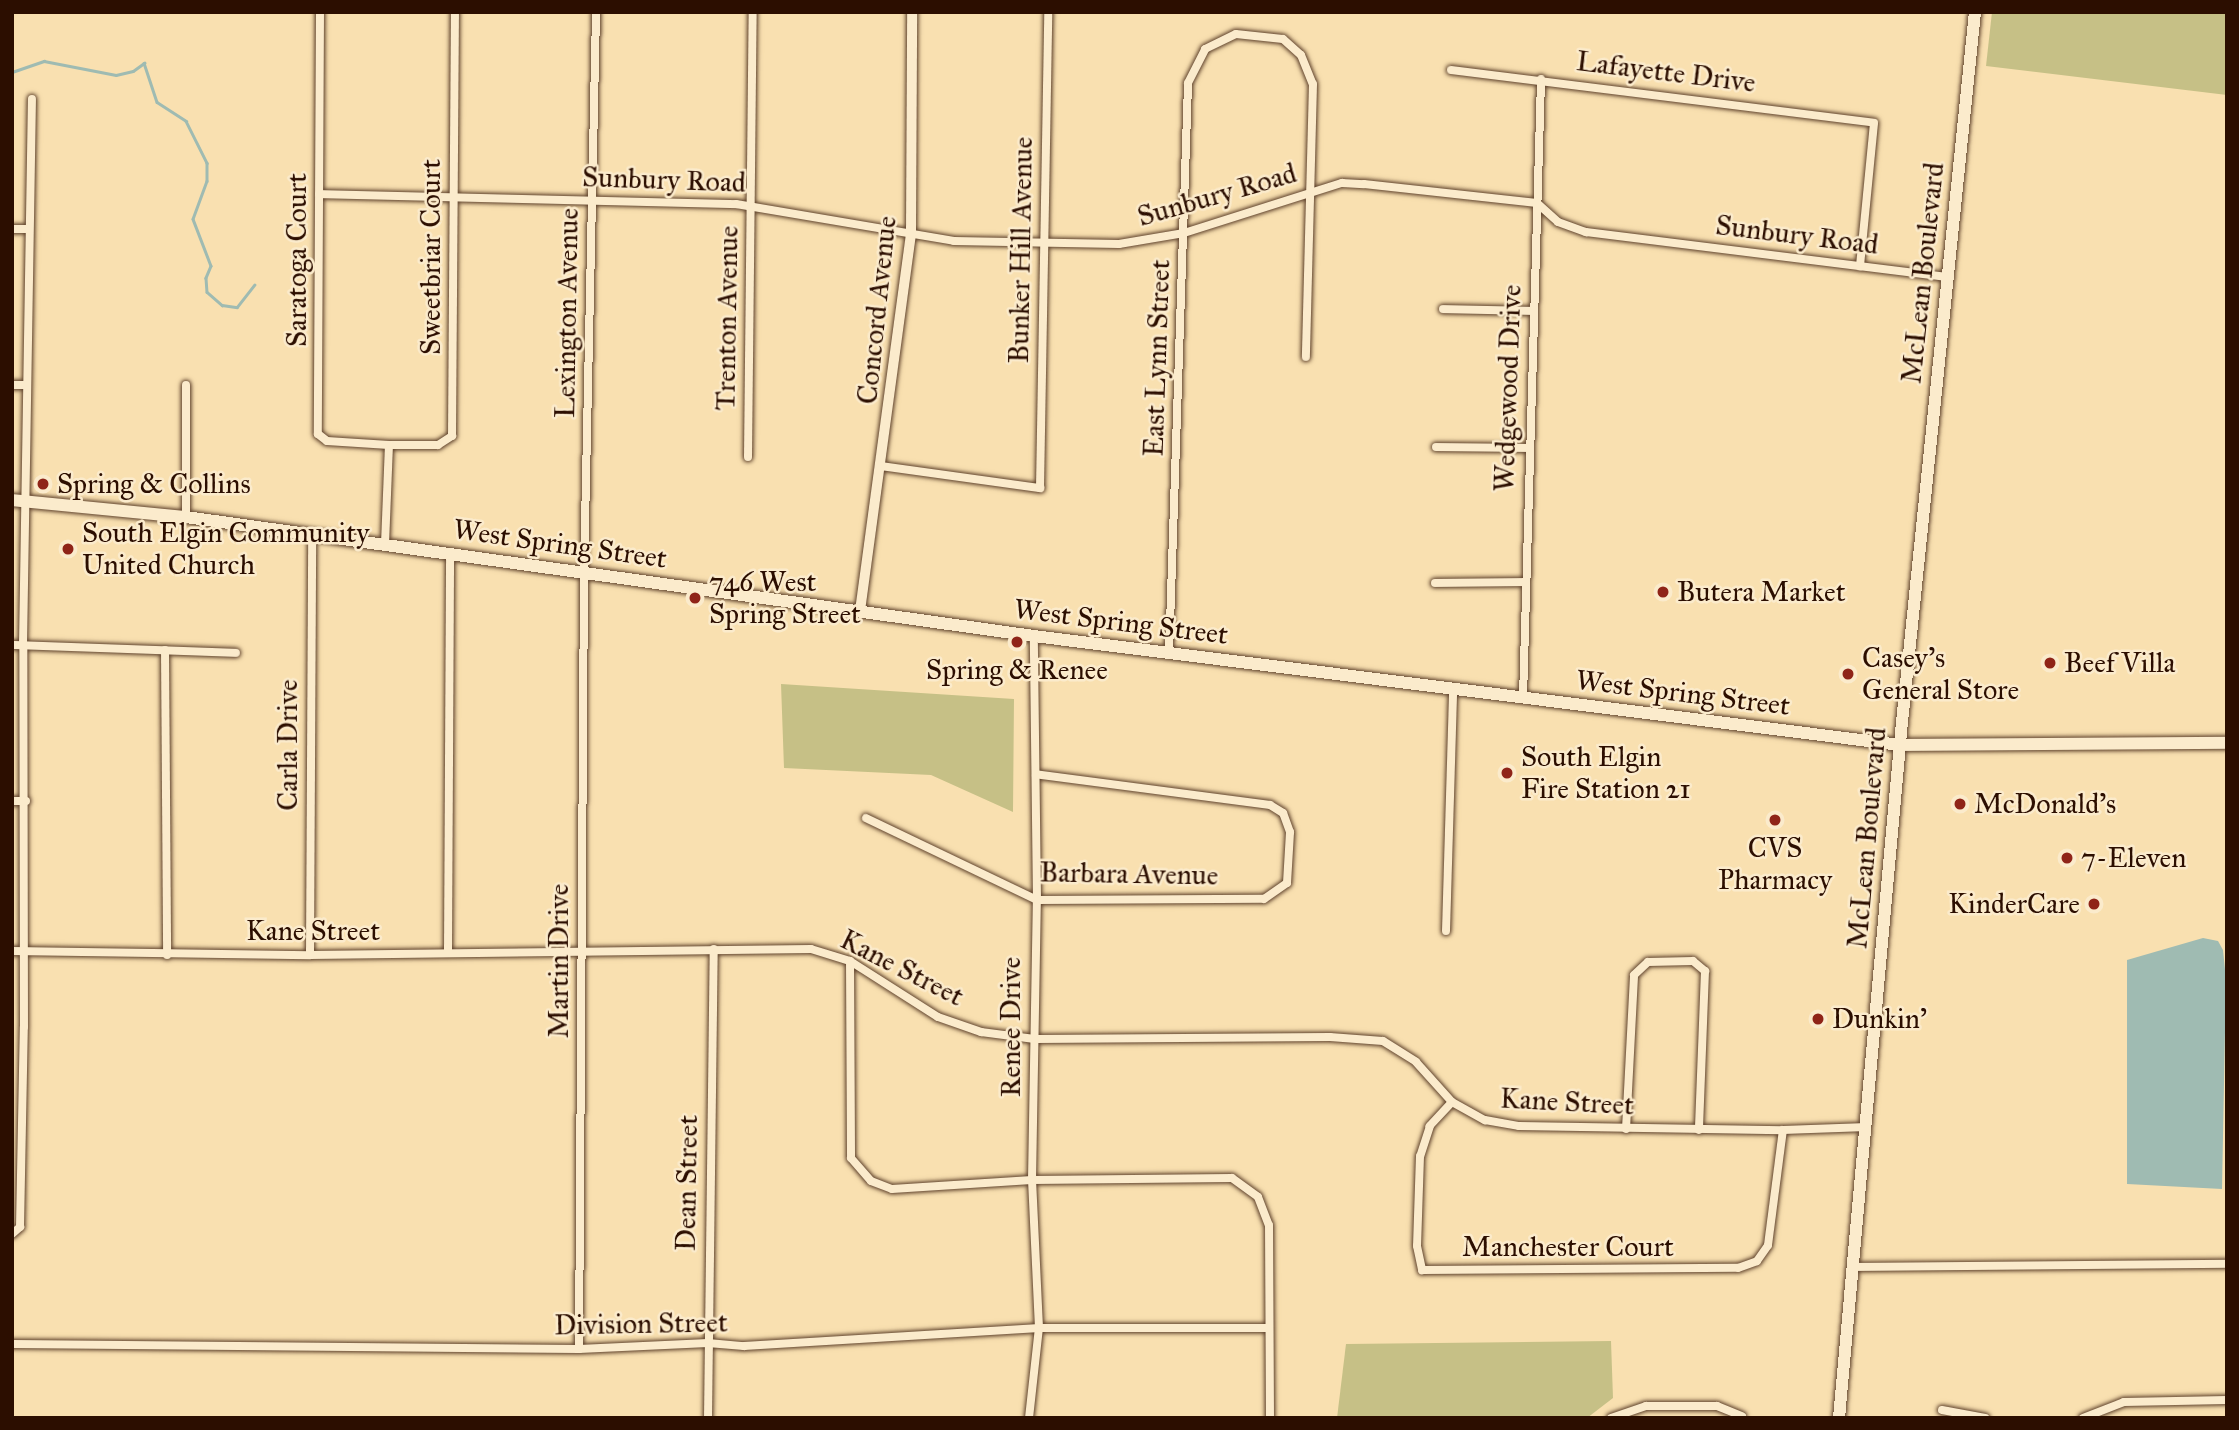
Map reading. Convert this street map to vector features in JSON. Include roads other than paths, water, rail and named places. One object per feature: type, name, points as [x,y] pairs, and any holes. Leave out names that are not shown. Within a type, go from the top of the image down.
[{"type":"main road","name":"McLean Boulevard","points":[[1839,1418],[1900,745],[1975,12]]},
{"type":"main road","name":"West Spring Street","points":[[19,500],[186,517],[1034,636],[1900,745],[2227,743]]},
{"type":"street","name":"Saratoga Court","points":[[320,12],[318,434],[327,441],[389,445]]},
{"type":"street","name":"Sweetbriar Court","points":[[389,445],[438,445],[452,436],[455,12]]},
{"type":"street","name":"Lexington Avenue","points":[[584,572],[596,12]]},
{"type":"street","name":"Trenton Avenue","points":[[748,457],[753,12]]},
{"type":"street","name":"Concord Avenue","points":[[860,611],[911,233],[912,12]]},
{"type":"street","name":"Bunker Hill Avenue","points":[[881,466],[1040,488],[1048,12]]},
{"type":"street","name":"East Lynn Street","points":[[1170,654],[1175,386],[1184,233],[1188,83],[1194,64],[1205,49],[1236,34],[1283,39],[1301,55],[1313,84],[1309,192]]},
{"type":"street","name":"Lafayette Drive","points":[[1451,70],[1541,79],[1874,124],[1860,266]]},
{"type":"street","name":"Wedgewood Drive","points":[[1523,698],[1532,311],[1541,79]]},
{"type":"street","points":[[12,1234],[20,1227],[23,1105],[26,801],[19,500],[25,385],[32,99]]},
{"type":"street","name":"Sunbury Road","points":[[320,194],[751,205],[954,241],[1141,243],[1184,233],[1342,183],[1364,184],[1538,203],[1558,222],[1586,232],[1947,277]]},
{"type":"street","points":[[1306,357],[1309,192]]},
{"type":"street","points":[[12,229],[29,229]]},
{"type":"street","points":[[1443,310],[1532,311]]},
{"type":"street","points":[[12,384],[25,385]]},
{"type":"street","points":[[186,385],[186,517]]},
{"type":"street","points":[[384,544],[389,445]]},
{"type":"street","points":[[1436,447],[1529,448]]},
{"type":"street","name":"Carla Drive","points":[[310,955],[313,534]]},
{"type":"street","points":[[448,952],[450,553]]},
{"type":"street","name":"Martin Drive","points":[[579,1349],[584,572]]},
{"type":"street","points":[[1435,583],[1525,582]]},
{"type":"street","name":"Renee Drive","points":[[1029,1418],[1039,1328],[1032,1180],[1037,900],[1034,636]]},
{"type":"street","points":[[12,645],[236,653]]},
{"type":"street","points":[[164,650],[167,955]]},
{"type":"street","points":[[1446,931],[1453,689]]},
{"type":"street","name":"Barbara Avenue","points":[[866,818],[1037,900],[1256,899],[1280,891],[1290,875],[1290,832],[1283,813],[1270,805],[1036,774]]},
{"type":"street","points":[[12,801],[26,801]]},
{"type":"street","name":"Dean Street","points":[[708,1418],[714,949]]},
{"type":"street","name":"Kane Street","points":[[12,951],[310,955],[811,949],[850,961],[938,1017],[981,1032],[1035,1039],[1330,1037],[1383,1041],[1416,1062],[1452,1102],[1485,1120],[1519,1126],[1783,1130],[1867,1127]]},
{"type":"street","points":[[850,961],[851,1158],[871,1181],[903,1188],[1032,1180],[1232,1178],[1258,1197],[1269,1225],[1270,1418]]},
{"type":"street","points":[[1626,1129],[1634,975],[1648,962],[1693,961],[1705,971],[1699,1129]]},
{"type":"street","name":"Manchester Court","points":[[1452,1102],[1430,1126],[1420,1156],[1417,1246],[1422,1270],[1738,1268],[1757,1261],[1768,1245],[1783,1130]]},
{"type":"street","points":[[12,1105],[23,1105]]},
{"type":"street","points":[[1854,1267],[2227,1264]]},
{"type":"street","name":"Division Street","points":[[12,1344],[579,1349],[708,1343],[744,1346],[1039,1328],[1269,1328]]},
{"type":"street","points":[[2083,1418],[2124,1402],[2227,1400]]},
{"type":"street","points":[[1611,1418],[1621,1412],[1658,1406],[1717,1406],[1742,1416]]},
{"type":"street","points":[[1942,1410],[1985,1418]]},
{"type":"water","points":[[2203,938],[2218,941],[2223,950],[2226,979],[2222,1189],[2127,1184],[2127,960]]},
{"type":"waterway","points":[[12,72],[44,61],[116,75],[133,71],[144,63],[157,102],[186,121],[207,163],[207,181],[193,219],[211,266],[206,278],[207,292],[222,305],[237,307],[254,285]]},
{"type":"place","name":"Spring & Collins","points":[[43,484]]},
{"type":"place","name":"South Elgin Community United Church","points":[[68,549]]},
{"type":"place","name":"Butera Market","points":[[1663,592]]},
{"type":"place","name":"746 West Spring Street","points":[[695,598]]},
{"type":"place","name":"Spring & Renee","points":[[1017,642]]},
{"type":"place","name":"Beef Villa","points":[[2050,663]]},
{"type":"place","name":"Casey's General Store","points":[[1848,674]]},
{"type":"place","name":"South Elgin Fire Station 21","points":[[1507,773]]},
{"type":"place","name":"McDonald's","points":[[1960,804]]},
{"type":"place","name":"CVS Pharmacy","points":[[1775,820]]},
{"type":"place","name":"7-Eleven","points":[[2067,858]]},
{"type":"place","name":"KinderCare","points":[[2094,904]]},
{"type":"place","name":"Dunkin'","points":[[1818,1019]]}]
